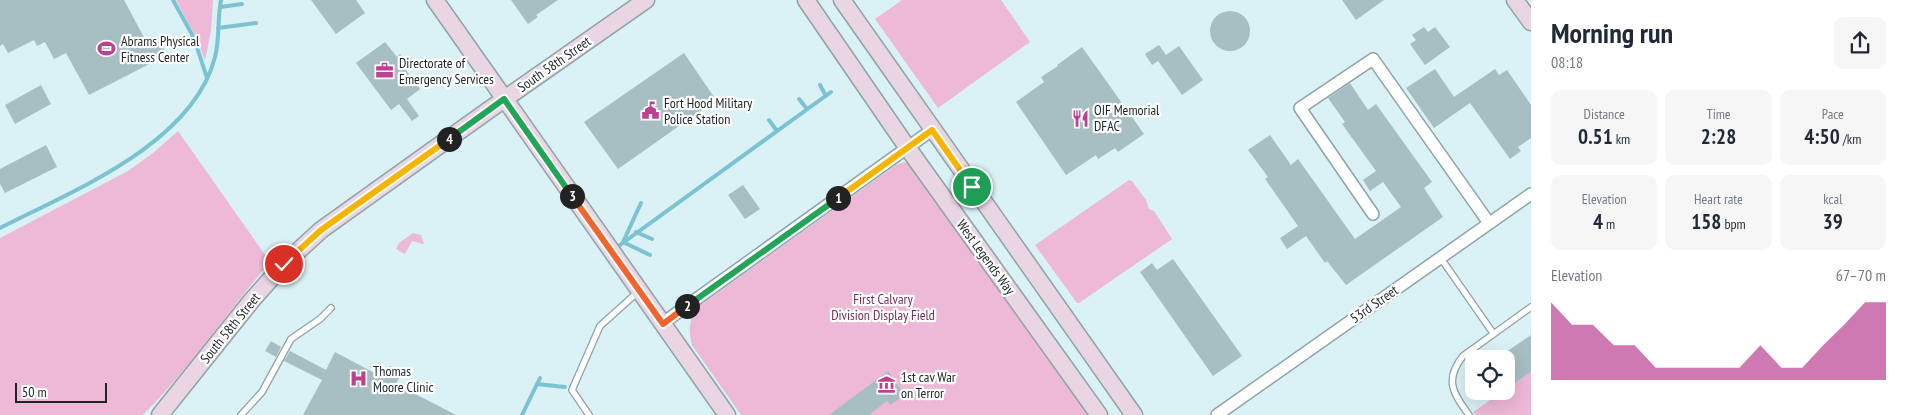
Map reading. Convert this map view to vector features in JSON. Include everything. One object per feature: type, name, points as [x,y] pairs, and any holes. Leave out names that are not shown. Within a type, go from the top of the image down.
[{"type":"street","points":[[435,0],[727,415]]},
{"type":"street","name":"South 58th Street","points":[[160,415],[252,300],[284,264],[321,230],[646,0]]},
{"type":"street","name":"West Legends Way","points":[[806,0],[907,148],[1099,415]]},
{"type":"street","name":"West Legends Way","points":[[842,0],[1134,415]]},
{"type":"street","points":[[1516,0],[1531,22]]},
{"type":"street","points":[[1373,214],[1300,108],[1373,59],[1489,223]]},
{"type":"street","points":[[663,324],[932,130]]},
{"type":"street","name":"53rd Street","points":[[1216,415],[1531,194]]},
{"type":"lane","points":[[1440,257],[1493,333]]},
{"type":"lane","points":[[589,415],[572,390],[600,326],[640,291]]},
{"type":"lane","points":[[1469,415],[1455,395],[1451,379],[1456,364],[1463,356],[1493,333],[1531,307]]},
{"type":"lane","points":[[240,415],[262,392],[291,339],[320,319],[331,308]]},
{"type":"green space","points":[[176,0],[213,0],[211,31],[205,60],[196,37]]},
{"type":"green space","points":[[902,0],[1001,0],[1030,42],[938,108],[875,19]]},
{"type":"green space","points":[[178,131],[270,262],[177,378],[143,415],[0,415],[0,238],[128,171],[153,153]]},
{"type":"green space","name":"First Calvary Division Display Field","points":[[904,162],[913,165],[1091,415],[741,415],[692,345],[690,325],[698,307],[896,165]]},
{"type":"green space","points":[[1129,180],[1132,181],[1146,200],[1149,209],[1154,211],[1172,239],[1077,303],[1035,245]]},
{"type":"green space","points":[[413,233],[421,235],[424,244],[412,241],[405,254],[396,249],[399,243]]},
{"type":"green space","points":[[1531,372],[1531,415],[1476,415],[1473,412],[1490,400],[1515,400],[1515,383]]},
{"type":"building","name":"Abrams Physical Fitness Center","points":[[0,0],[124,0],[148,45],[159,39],[167,55],[89,95],[66,53],[54,59],[45,42],[37,46],[34,40],[8,53],[3,44],[0,46]]},
{"type":"building","points":[[311,0],[356,0],[365,13],[336,34]]},
{"type":"building","points":[[511,0],[558,0],[536,15],[538,17],[528,24]]},
{"type":"building","points":[[1342,0],[1384,0],[1356,20]]},
{"type":"building","points":[[1234,11],[1241,14],[1247,20],[1250,31],[1249,39],[1241,48],[1234,51],[1226,51],[1219,48],[1211,39],[1210,27],[1213,20],[1222,12]]},
{"type":"building","points":[[1424,27],[1428,32],[1435,27],[1450,47],[1425,65],[1410,44],[1416,40],[1412,35]]},
{"type":"building","name":"Directorate of Emergency Services","points":[[385,42],[397,57],[400,54],[406,62],[402,65],[420,89],[407,99],[419,116],[412,121],[399,104],[391,110],[356,63]]},
{"type":"building","points":[[1159,45],[1166,55],[1179,46],[1203,80],[1182,95],[1158,61],[1152,65],[1145,54]]},
{"type":"building","name":"OIF Memorial DFAC","points":[[1082,47],[1144,134],[1118,152],[1115,148],[1098,159],[1096,155],[1066,175],[1016,102],[1044,82],[1041,77]]},
{"type":"building","name":"Fort Hood Military Police Station","points":[[684,53],[716,100],[618,169],[584,122]]},
{"type":"building","points":[[1435,69],[1454,97],[1495,69],[1499,75],[1507,70],[1531,105],[1531,138],[1518,147],[1521,151],[1510,159],[1470,103],[1434,128],[1406,88]]},
{"type":"building","points":[[1350,83],[1368,110],[1376,104],[1432,182],[1424,188],[1443,217],[1346,285],[1327,261],[1325,263],[1306,236],[1287,249],[1280,238],[1298,226],[1265,179],[1268,177],[1248,150],[1270,135],[1291,165],[1298,159],[1355,239],[1401,207],[1383,182],[1370,191],[1363,180],[1376,171],[1342,124],[1345,122],[1328,98]]},
{"type":"building","points":[[41,85],[51,104],[15,124],[5,105]]},
{"type":"building","points":[[46,145],[57,167],[5,193],[0,184],[0,169]]},
{"type":"building","points":[[743,185],[760,209],[745,219],[728,195]]},
{"type":"building","points":[[1173,259],[1242,356],[1213,376],[1140,272],[1152,263],[1157,270]]},
{"type":"building","points":[[1531,335],[1531,372],[1515,383],[1515,350],[1509,350]]},
{"type":"building","points":[[271,341],[281,347],[276,357],[265,351]]},
{"type":"building","name":"Thomas Moore Clinic","points":[[290,351],[326,370],[335,352],[384,378],[390,366],[402,372],[396,384],[456,415],[303,415],[322,380],[284,361]]},
{"type":"building","points":[[888,371],[905,395],[890,405],[887,401],[869,415],[829,415]]},
{"type":"waterway","points":[[173,0],[194,38],[207,78]]},
{"type":"waterway","points":[[0,228],[94,181],[156,140],[182,115],[202,88],[215,57],[221,0]]},
{"type":"waterway","points":[[220,7],[242,4]]},
{"type":"waterway","points":[[218,28],[256,23]]},
{"type":"waterway","points":[[820,85],[826,96]]},
{"type":"waterway","points":[[620,245],[831,92]]},
{"type":"waterway","points":[[799,99],[807,109]]},
{"type":"waterway","points":[[769,120],[777,131]]},
{"type":"waterway","points":[[641,203],[623,242],[650,255]]},
{"type":"waterway","points":[[636,232],[652,239]]},
{"type":"waterway","points":[[522,415],[540,378]]},
{"type":"waterway","points":[[537,384],[565,387]]},
{"type":"place","name":"Abrams Physical Fitness Center","points":[[107,49]]},
{"type":"place","name":"Directorate of Emergency Services","points":[[385,71]]},
{"type":"place","name":"Fort Hood Military Police Station","points":[[650,111]]},
{"type":"place","name":"OIF Memorial DFAC","points":[[1080,118]]},
{"type":"place","name":"Thomas Moore Clinic","points":[[359,379]]},
{"type":"place","name":"1st cav War on Terror","points":[[887,385]]},
{"type":"route","points":[[284,264],[321,230],[504,99],[663,324],[932,130],[972,187]]}]
